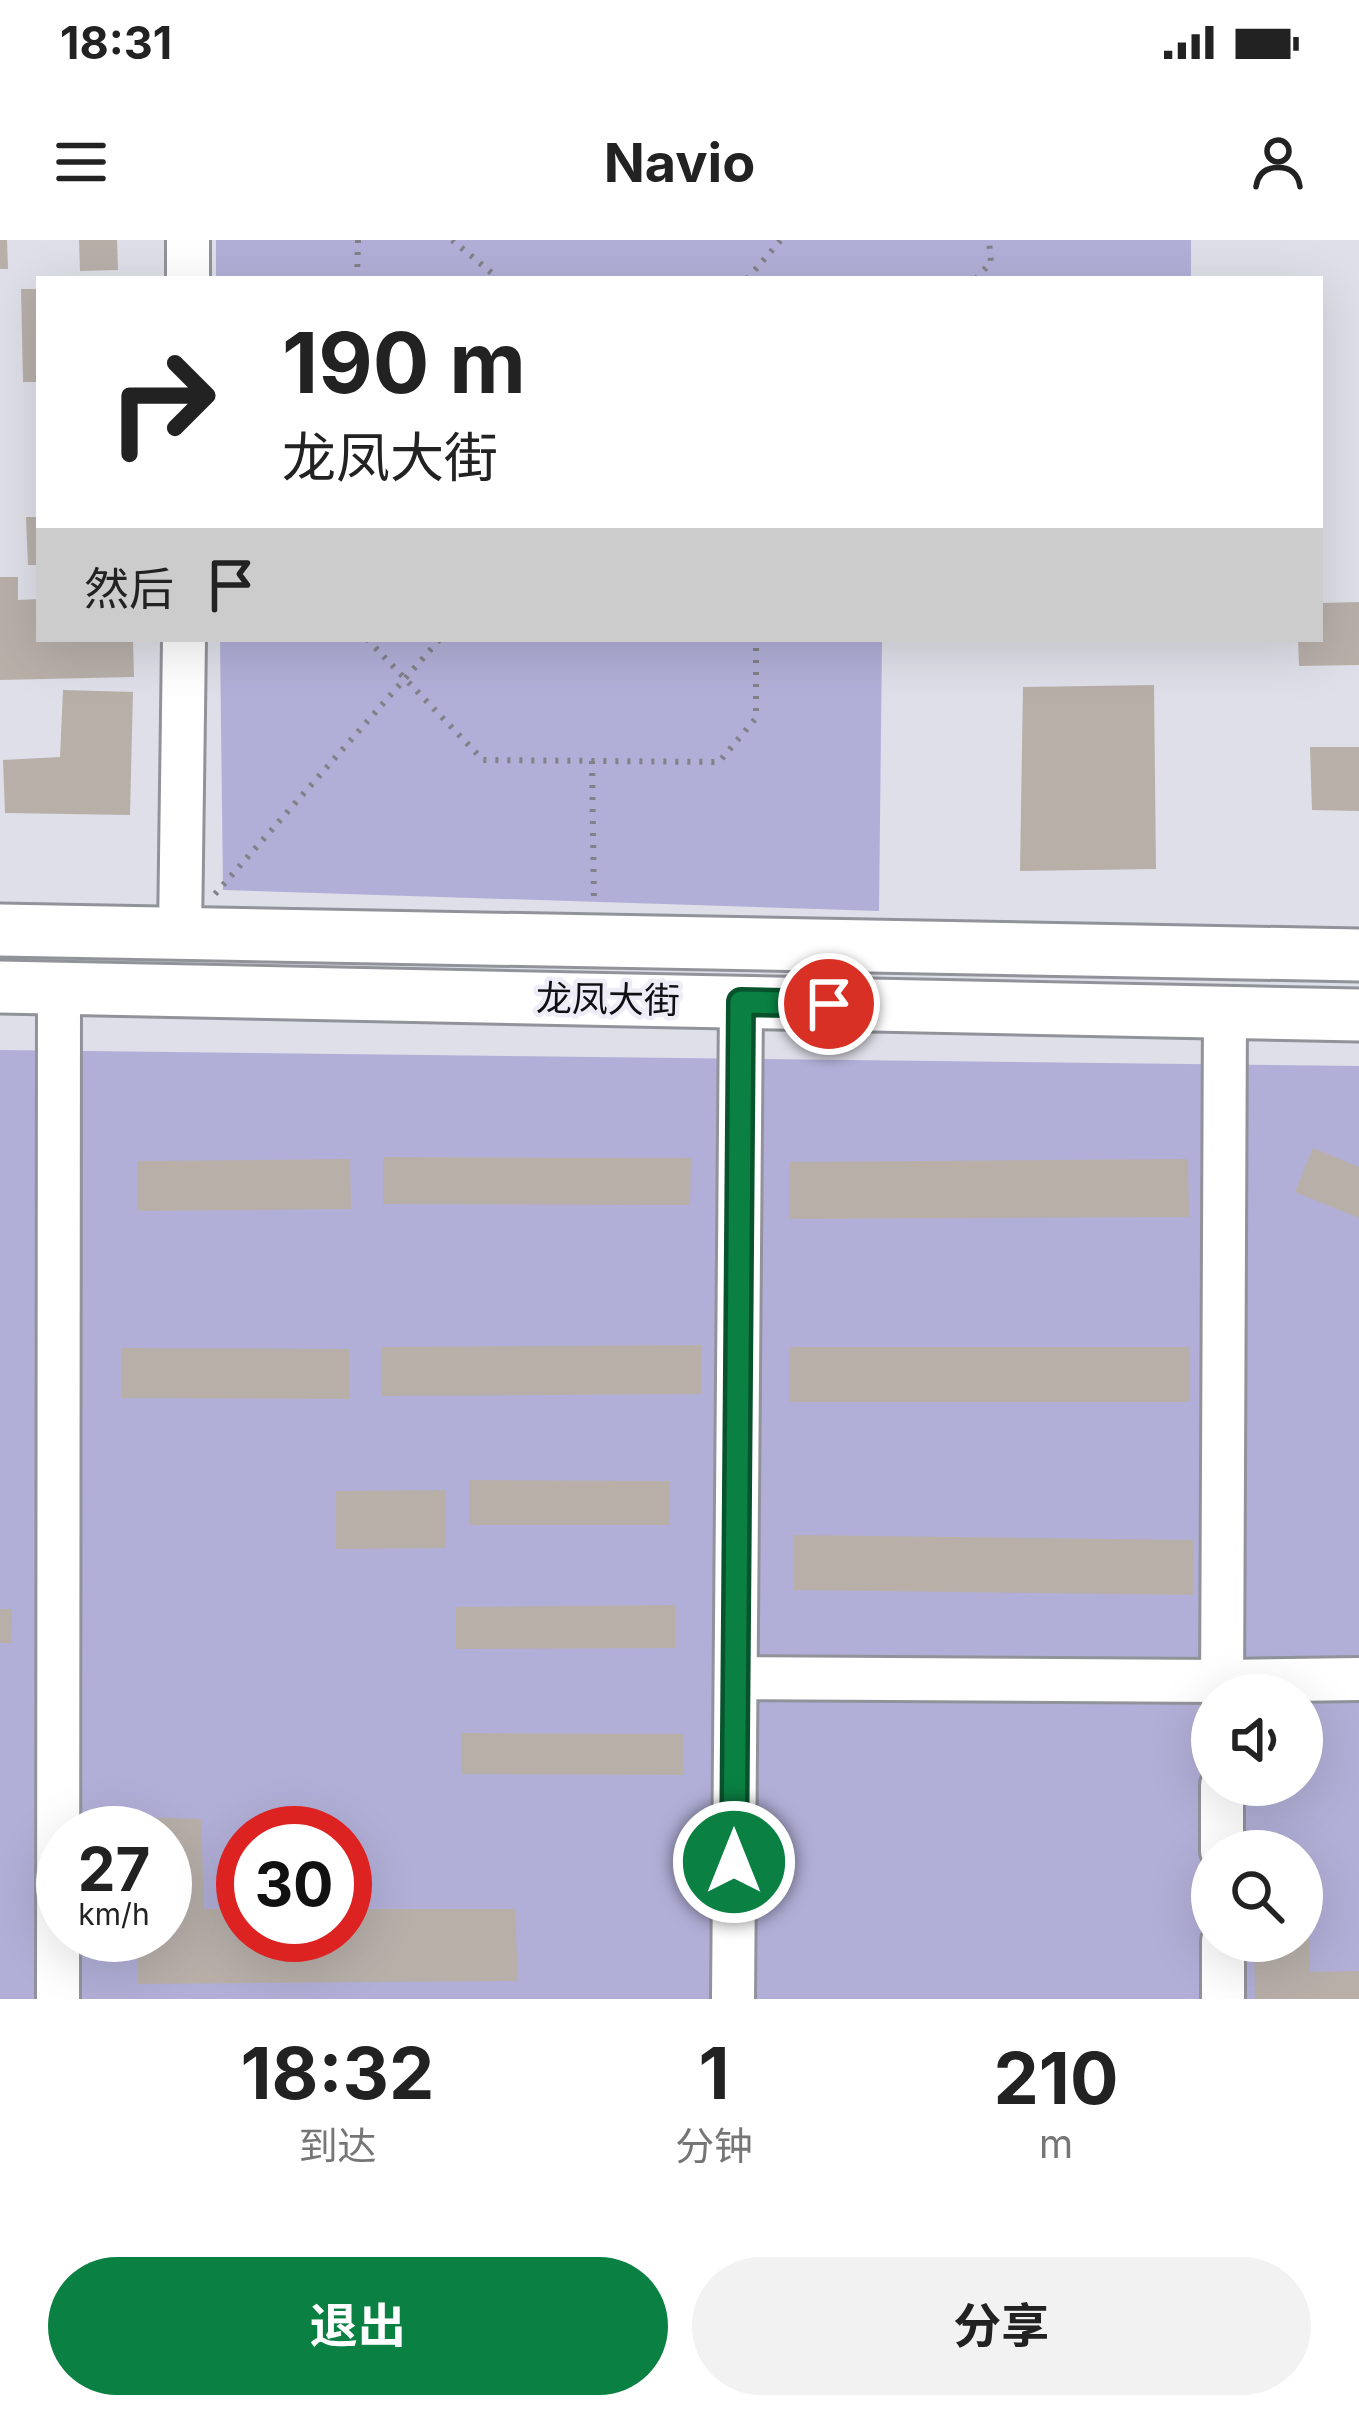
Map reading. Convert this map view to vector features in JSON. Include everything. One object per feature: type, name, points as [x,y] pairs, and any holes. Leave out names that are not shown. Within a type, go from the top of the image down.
[{"type":"main road","name":"龙凤大街","points":[[0,930],[1359,956]]},
{"type":"main road","name":"龙凤大街","points":[[0,987],[1359,1015]]},
{"type":"street","points":[[188,240],[188,276]]},
{"type":"street","points":[[181,933],[184,642]]},
{"type":"street","points":[[58,1999],[59,988]]},
{"type":"street","points":[[733,1999],[741,1002]]},
{"type":"street","points":[[1222,1674],[1225,1012]]},
{"type":"street","points":[[736,1678],[1191,1687]]},
{"type":"street","points":[[1323,1681],[1359,1679]]},
{"type":"street","points":[[1223,1962],[1223,1999]]},
{"type":"path","points":[[357,276],[358,240]]},
{"type":"path","points":[[452,240],[495,276]]},
{"type":"path","points":[[750,276],[781,240]]},
{"type":"path","points":[[979,276],[991,262],[989,240]]},
{"type":"path","points":[[370,642],[483,760],[592,761],[719,761],[756,718],[756,642]]},
{"type":"path","points":[[181,933],[437,642]]},
{"type":"path","points":[[592,761],[595,940]]},
{"type":"shaded area","points":[[216,240],[1191,240],[1191,276],[216,276]]},
{"type":"shaded area","points":[[220,642],[882,642],[879,911],[223,890]]},
{"type":"shaded area","points":[[0,1050],[1359,1066],[1359,1999],[0,1999]]},
{"type":"building","points":[[0,240],[7,240],[8,269],[0,269]]},
{"type":"building","points":[[79,240],[117,240],[118,270],[80,271]]},
{"type":"building","points":[[21,289],[36,289],[36,382],[23,382]]},
{"type":"building","points":[[26,517],[36,517],[36,565],[28,565]]},
{"type":"building","points":[[0,577],[18,577],[18,600],[36,599],[36,642],[133,642],[134,677],[0,680]]},
{"type":"building","points":[[1359,602],[1359,665],[1299,666],[1298,642],[1323,642],[1323,603]]},
{"type":"building","points":[[1154,685],[1156,869],[1020,871],[1023,687]]},
{"type":"building","points":[[63,690],[133,692],[130,815],[5,813],[3,760],[60,757]]},
{"type":"building","points":[[1310,747],[1359,747],[1359,811],[1312,810]]},
{"type":"building","points":[[1313,1148],[1359,1167],[1359,1218],[1295,1192]]},
{"type":"building","points":[[383,1157],[691,1158],[690,1205],[383,1204]]},
{"type":"building","points":[[350,1159],[351,1209],[137,1211],[137,1161]]},
{"type":"building","points":[[1188,1159],[1189,1217],[790,1219],[790,1162]]},
{"type":"building","points":[[701,1345],[701,1394],[382,1396],[382,1347]]},
{"type":"building","points":[[790,1347],[1190,1347],[1190,1402],[790,1402]]},
{"type":"building","points":[[121,1348],[349,1349],[349,1399],[121,1398]]},
{"type":"building","points":[[469,1480],[670,1481],[670,1525],[469,1525]]},
{"type":"building","points":[[446,1490],[446,1548],[336,1549],[336,1491]]},
{"type":"building","points":[[794,1535],[1193,1540],[1193,1595],[794,1590]]},
{"type":"building","points":[[675,1605],[675,1648],[456,1649],[456,1607]]},
{"type":"building","points":[[0,1609],[12,1609],[11,1643],[0,1643]]},
{"type":"building","points":[[461,1733],[683,1734],[683,1775],[461,1774]]},
{"type":"building","points":[[192,1819],[201,1819],[204,1909],[216,1909],[216,1962],[372,1962],[372,1909],[515,1909],[518,1981],[138,1984],[138,1962],[192,1962]]},
{"type":"building","points":[[1254,1962],[1310,1962],[1310,1972],[1359,1971],[1359,1999],[1255,1999]]},
{"type":"route","points":[[734,1862],[741,1002],[829,1004]]}]
